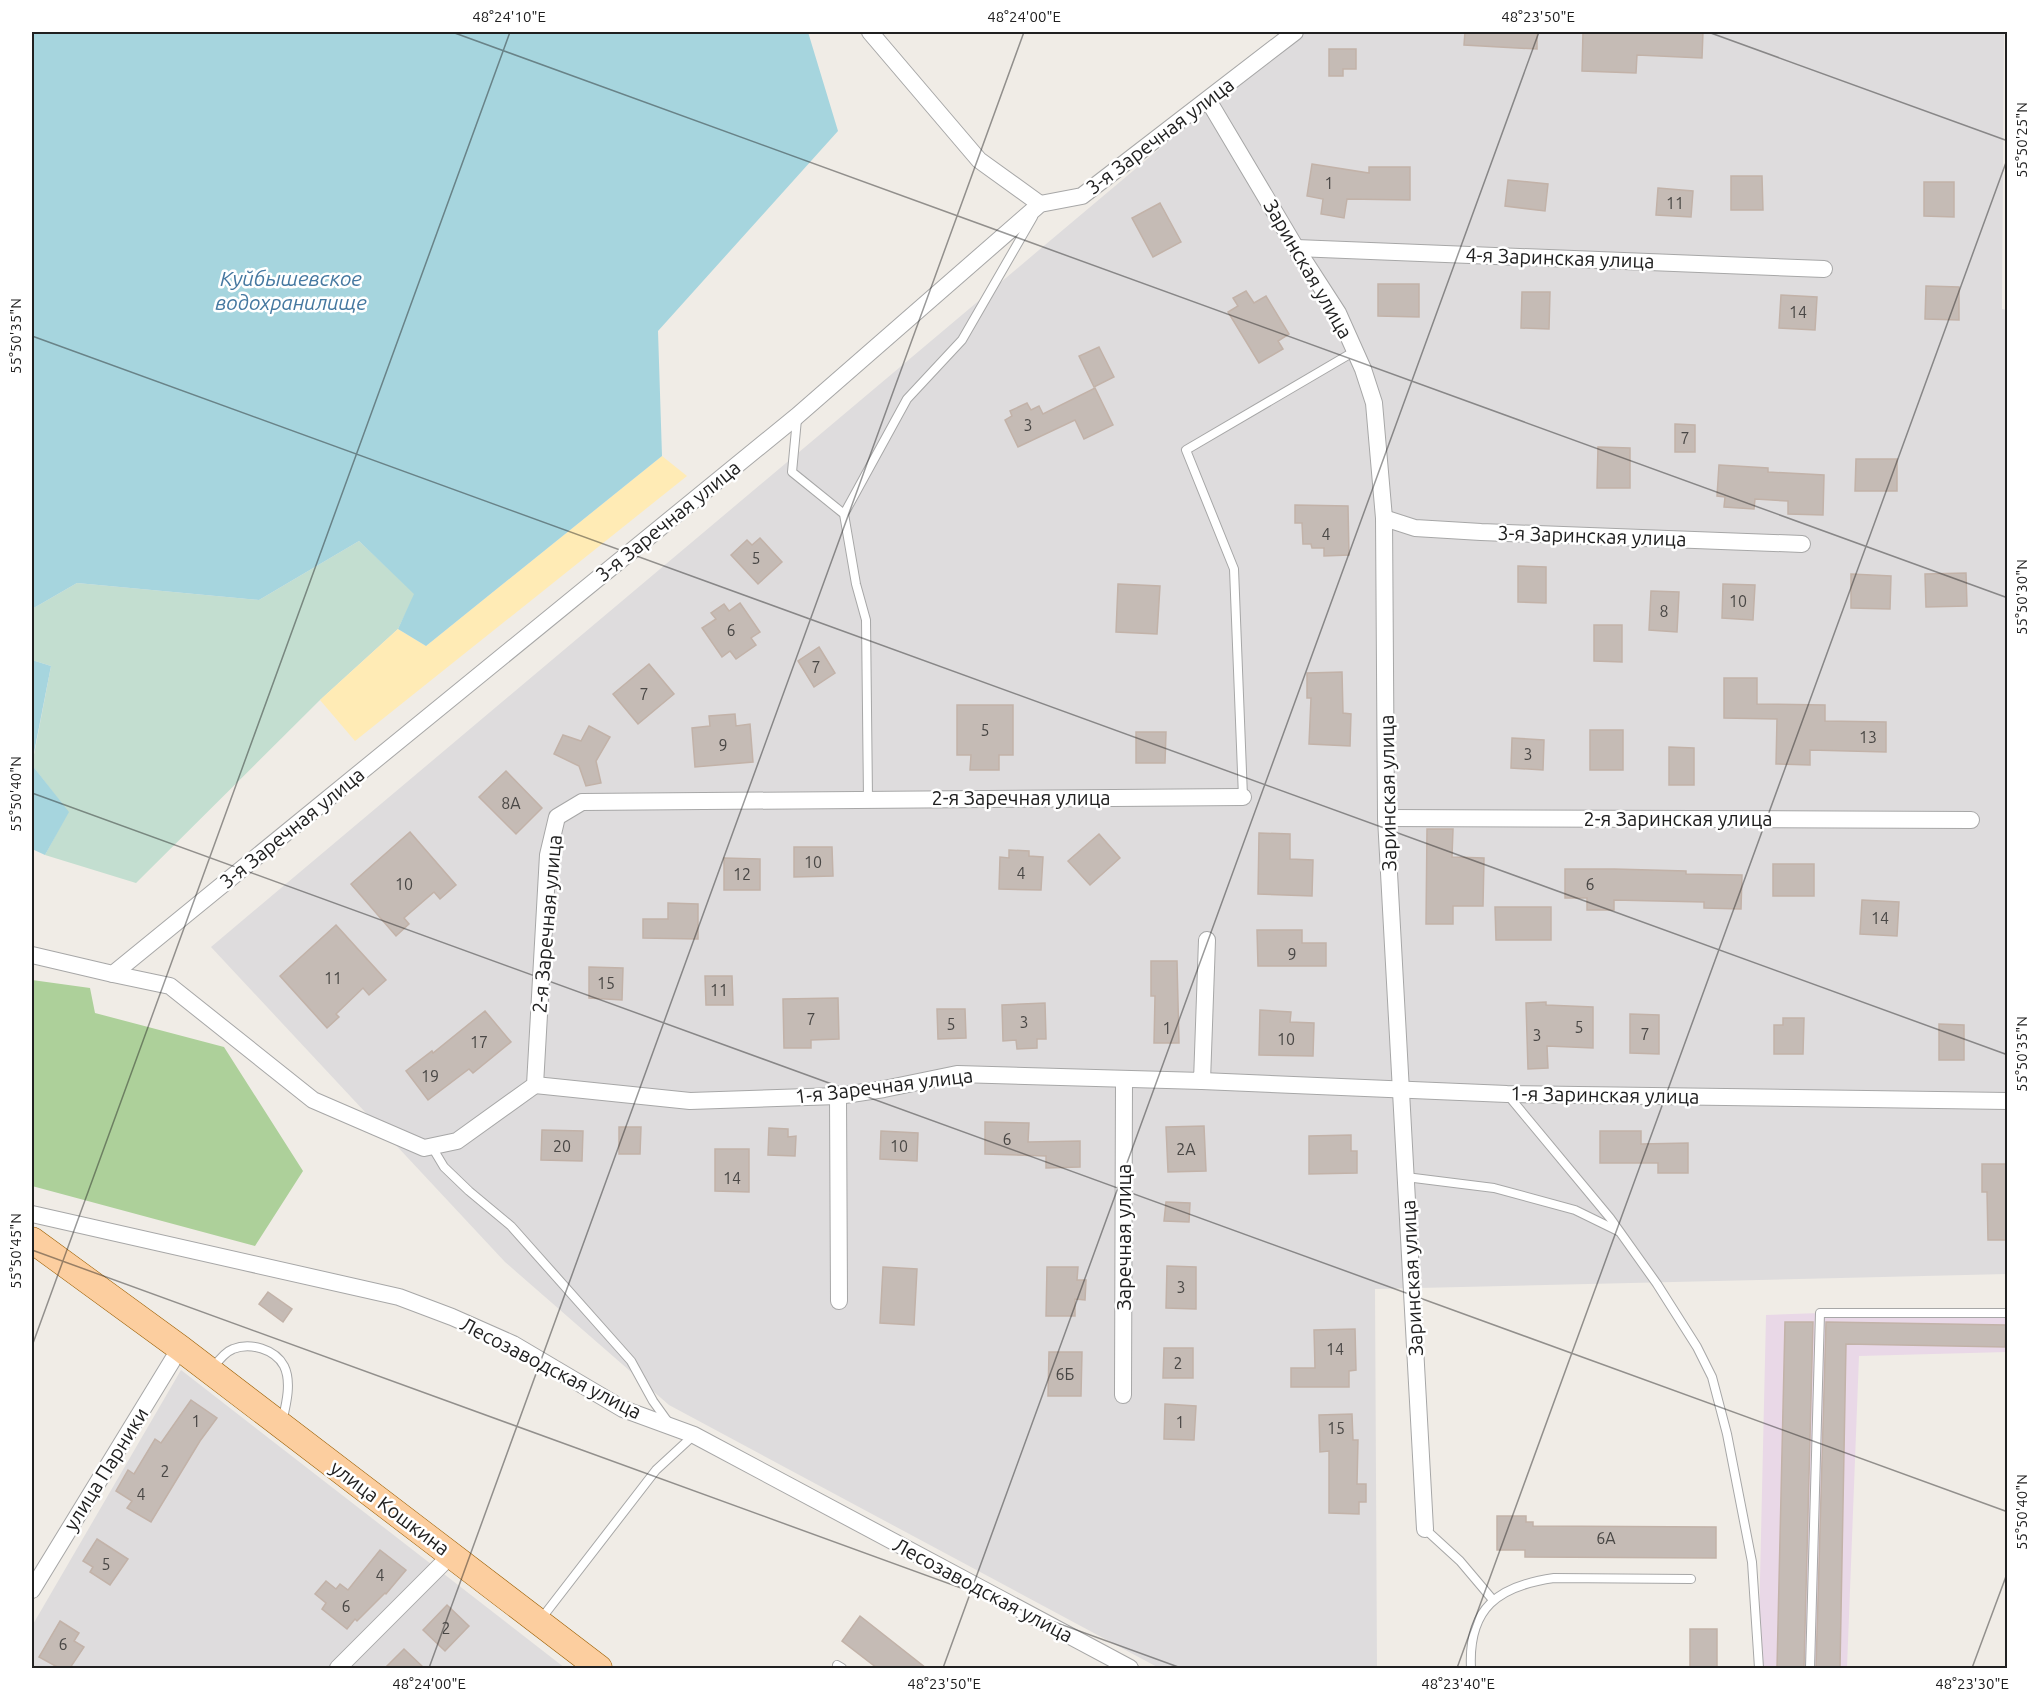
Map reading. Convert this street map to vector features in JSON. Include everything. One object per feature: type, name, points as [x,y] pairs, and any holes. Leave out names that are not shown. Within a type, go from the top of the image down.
[{"type":"main road","name":"улица Кошкина","points":[[32,1240],[180,1348],[599,1668]]},
{"type":"street","points":[[870,32],[979,160],[1040,204]]},
{"type":"street","name":"3-я Заречная улица","points":[[113,974],[797,416],[1040,204],[1083,196],[1295,32]]},
{"type":"street","name":"Заринская улица","points":[[1208,100],[1296,248],[1338,313],[1363,369],[1374,403],[1384,518],[1386,818],[1425,1529]]},
{"type":"street","name":"4-я Заринская улица","points":[[1296,248],[1824,269]]},
{"type":"street","name":"3-я Заринская улица","points":[[1384,518],[1415,528],[1802,544]]},
{"type":"street","name":"2-я Заречная улица","points":[[535,1084],[548,855],[557,818],[582,802],[1243,797]]},
{"type":"street","name":"2-я Заринская улица","points":[[1386,818],[1971,820]]},
{"type":"street","points":[[1202,1081],[1207,940]]},
{"type":"street","points":[[32,955],[170,986],[313,1100],[424,1148],[457,1141],[535,1084]]},
{"type":"street","name":"1-я Заречная улица","points":[[535,1084],[690,1101],[838,1096],[957,1074],[1202,1081]]},
{"type":"street","name":"Заречная улица","points":[[1124,1079],[1124,1395]]},
{"type":"street","name":"1-я Заринская улица","points":[[1202,1081],[1507,1094],[2007,1101]]},
{"type":"street","points":[[838,1096],[839,1301]]},
{"type":"street","name":"Лесозаводская улица","points":[[32,1214],[399,1298],[452,1317],[513,1344],[623,1409],[694,1435],[1130,1668]]},
{"type":"street","name":"улица Парники","points":[[32,1590],[180,1348]]},
{"type":"street","points":[[338,1668],[451,1555]]},
{"type":"lane","points":[[868,799],[866,620],[856,584],[844,514],[906,399],[963,340],[1040,204]]},
{"type":"lane","points":[[1243,797],[1234,569],[1186,450],[1355,351]]},
{"type":"lane","points":[[797,416],[792,472],[844,514]]},
{"type":"lane","points":[[1507,1094],[1621,1233],[1697,1347],[1712,1377],[1727,1434],[1752,1562],[1759,1668]]},
{"type":"lane","points":[[432,1146],[444,1167],[511,1227],[631,1361],[653,1401],[670,1425]]},
{"type":"lane","points":[[1406,1177],[1494,1188],[1575,1210],[1621,1233]]},
{"type":"lane","points":[[1810,1668],[1820,1313],[2007,1313]]},
{"type":"lane","points":[[210,1371],[232,1349],[251,1346],[271,1352],[284,1365],[288,1385],[286,1407],[281,1425]]},
{"type":"lane","points":[[538,1622],[656,1470],[694,1435]]},
{"type":"lane","points":[[1425,1529],[1460,1561],[1493,1600]]},
{"type":"lane","points":[[1470,1668],[1474,1629],[1481,1612],[1493,1600],[1512,1590],[1535,1581],[1554,1578],[1691,1579]]},
{"type":"shaded area","points":[[1298,32],[2004,32],[2002,309],[2008,310],[2007,1274],[1375,1289],[1377,1668],[1159,1668],[669,1405],[505,1262],[211,947]]},
{"type":"shaded area","points":[[1820,1313],[2007,1316],[2007,1352],[1859,1356],[1847,1668],[1758,1668],[1766,1315]]},
{"type":"shaded area","points":[[181,1370],[565,1668],[32,1668],[32,1626]]},
{"type":"green space","points":[[359,541],[415,594],[398,629],[320,700],[136,883],[45,855],[68,812],[32,765],[51,666],[32,660],[32,609],[77,583],[259,600]]},
{"type":"green space","points":[[32,980],[90,988],[95,1013],[224,1047],[303,1171],[255,1246],[32,1186]]},
{"type":"sand","points":[[662,456],[687,476],[355,741],[320,700],[398,629],[426,646]]},
{"type":"water","name":"Куйбышевское водохранилище","points":[[32,32],[808,32],[838,131],[658,331],[662,456],[426,646],[398,629],[414,594],[359,541],[259,600],[77,583],[32,609]]},
{"type":"water","points":[[32,660],[51,666],[32,763]]},
{"type":"water","points":[[32,765],[69,812],[45,855],[32,849]]},
{"type":"building","points":[[1465,32],[1537,32],[1537,49],[1464,45]]},
{"type":"building","points":[[1583,32],[1703,32],[1702,58],[1637,55],[1636,73],[1582,71]]},
{"type":"building","points":[[1329,49],[1356,49],[1356,69],[1343,69],[1343,76],[1329,76]]},
{"type":"building","points":[[1312,164],[1369,173],[1369,167],[1410,167],[1410,200],[1347,199],[1344,218],[1321,214],[1323,199],[1307,196]]},
{"type":"building","points":[[1731,176],[1762,176],[1763,210],[1731,210]]},
{"type":"building","points":[[1508,180],[1548,184],[1545,211],[1505,206]]},
{"type":"building","points":[[1924,182],[1954,182],[1954,217],[1924,216]]},
{"type":"building","points":[[1658,188],[1693,191],[1691,217],[1656,215]]},
{"type":"building","points":[[1160,203],[1181,242],[1153,257],[1132,218]]},
{"type":"building","points":[[1378,284],[1419,284],[1419,317],[1378,316]]},
{"type":"building","points":[[1926,286],[1959,287],[1959,320],[1925,319]]},
{"type":"building","points":[[1246,291],[1254,303],[1266,296],[1289,334],[1278,341],[1283,349],[1259,363],[1228,312],[1238,306],[1233,298]]},
{"type":"building","points":[[1522,292],[1550,292],[1549,329],[1521,328]]},
{"type":"building","points":[[1781,295],[1817,297],[1815,330],[1779,328]]},
{"type":"building","points":[[1099,347],[1114,377],[1094,387],[1079,356]]},
{"type":"building","points":[[1095,388],[1113,425],[1084,439],[1075,420],[1018,447],[1005,420],[1012,416],[1010,411],[1027,403],[1031,410],[1039,406],[1043,414]]},
{"type":"building","points":[[1675,424],[1695,425],[1695,452],[1675,452]]},
{"type":"building","points":[[1598,447],[1630,448],[1630,488],[1597,488]]},
{"type":"building","points":[[1856,459],[1897,459],[1897,491],[1855,491]]},
{"type":"building","points":[[1719,465],[1768,468],[1768,472],[1824,475],[1823,515],[1788,514],[1788,501],[1755,499],[1754,509],[1724,507],[1725,497],[1717,496]]},
{"type":"building","points":[[1295,505],[1348,506],[1349,555],[1324,556],[1324,548],[1312,548],[1311,544],[1303,544],[1302,523],[1295,523]]},
{"type":"building","points":[[760,538],[782,562],[758,584],[731,555],[747,540],[752,545]]},
{"type":"building","points":[[1518,566],[1546,567],[1546,603],[1518,602]]},
{"type":"building","points":[[1966,573],[1967,606],[1926,607],[1925,574]]},
{"type":"building","points":[[1851,574],[1891,576],[1890,609],[1851,608]]},
{"type":"building","points":[[1118,584],[1160,586],[1157,634],[1116,632]]},
{"type":"building","points":[[1723,584],[1755,585],[1753,620],[1722,618]]},
{"type":"building","points":[[1651,591],[1679,592],[1677,632],[1649,630]]},
{"type":"building","points":[[740,603],[760,632],[751,638],[756,645],[736,659],[730,651],[722,657],[702,628],[716,619],[711,613],[724,604],[729,611]]},
{"type":"building","points":[[1594,625],[1622,625],[1622,662],[1594,661]]},
{"type":"building","points":[[819,647],[835,673],[814,687],[798,661]]},
{"type":"building","points":[[649,664],[674,694],[638,724],[613,694]]},
{"type":"building","points":[[1342,672],[1343,713],[1351,714],[1350,746],[1309,744],[1311,698],[1307,698],[1307,673]]},
{"type":"building","points":[[1724,678],[1757,678],[1757,704],[1825,705],[1825,721],[1886,722],[1886,752],[1810,750],[1810,765],[1776,764],[1777,719],[1724,718]]},
{"type":"building","points":[[957,705],[1013,705],[1013,755],[999,755],[999,770],[970,770],[971,755],[957,755]]},
{"type":"building","points":[[735,714],[736,726],[750,724],[753,762],[695,767],[692,728],[710,726],[709,716]]},
{"type":"building","points":[[589,726],[610,737],[596,761],[601,783],[586,786],[579,766],[554,754],[563,735],[581,741]]},
{"type":"building","points":[[1590,730],[1623,730],[1623,770],[1590,770]]},
{"type":"building","points":[[1136,732],[1166,732],[1165,763],[1136,763]]},
{"type":"building","points":[[1512,738],[1544,740],[1543,770],[1511,768]]},
{"type":"building","points":[[1669,747],[1694,748],[1694,785],[1669,785]]},
{"type":"building","points":[[506,771],[542,808],[516,834],[479,797]]},
{"type":"building","points":[[1427,829],[1453,829],[1452,857],[1484,858],[1483,906],[1453,906],[1453,924],[1426,924]]},
{"type":"building","points":[[410,832],[456,885],[440,899],[434,892],[404,918],[409,924],[396,936],[351,884]]},
{"type":"building","points":[[1259,833],[1290,834],[1290,859],[1313,860],[1312,896],[1258,894]]},
{"type":"building","points":[[1099,834],[1120,858],[1090,885],[1068,861]]},
{"type":"building","points":[[794,847],[832,847],[833,876],[794,877]]},
{"type":"building","points":[[1009,850],[1029,851],[1029,856],[1043,857],[1041,890],[999,889],[1000,857],[1009,858]]},
{"type":"building","points":[[724,858],[760,859],[760,890],[724,890]]},
{"type":"building","points":[[1773,864],[1814,864],[1814,896],[1773,896]]},
{"type":"building","points":[[1565,869],[1686,871],[1686,874],[1742,875],[1741,909],[1704,908],[1704,902],[1614,900],[1614,910],[1587,910],[1587,898],[1565,898]]},
{"type":"building","points":[[1862,900],[1899,902],[1897,936],[1860,934]]},
{"type":"building","points":[[668,903],[698,904],[698,939],[643,938],[643,919],[668,919]]},
{"type":"building","points":[[1495,907],[1551,907],[1551,940],[1496,940]]},
{"type":"building","points":[[336,925],[386,980],[369,995],[363,988],[336,1014],[339,1017],[327,1028],[280,976]]},
{"type":"building","points":[[1257,930],[1302,930],[1302,943],[1326,943],[1326,966],[1258,966]]},
{"type":"building","points":[[1151,961],[1177,961],[1179,1043],[1154,1043],[1155,996],[1151,996]]},
{"type":"building","points":[[589,967],[623,968],[622,1000],[589,998]]},
{"type":"building","points":[[705,976],[732,976],[733,1005],[706,1005]]},
{"type":"building","points":[[838,998],[839,1039],[811,1040],[811,1048],[784,1048],[783,999]]},
{"type":"building","points":[[1546,1002],[1546,1005],[1593,1007],[1593,1048],[1547,1046],[1548,1068],[1528,1069],[1526,1003]]},
{"type":"building","points":[[1045,1003],[1046,1039],[1037,1039],[1037,1048],[1017,1049],[1016,1040],[1003,1041],[1002,1005]]},
{"type":"building","points":[[937,1009],[965,1009],[966,1038],[938,1039]]},
{"type":"building","points":[[1260,1010],[1291,1012],[1290,1022],[1314,1023],[1313,1056],[1259,1055]]},
{"type":"building","points":[[485,1011],[511,1042],[473,1073],[469,1069],[428,1100],[406,1071],[432,1051],[433,1053]]},
{"type":"building","points":[[1630,1014],[1659,1015],[1659,1054],[1630,1053]]},
{"type":"building","points":[[1783,1018],[1804,1018],[1803,1054],[1774,1054],[1774,1025],[1783,1025]]},
{"type":"building","points":[[1939,1024],[1964,1025],[1964,1060],[1939,1060]]},
{"type":"building","points":[[985,1122],[1029,1123],[1028,1142],[1080,1141],[1080,1167],[1046,1168],[1046,1156],[985,1154]]},
{"type":"building","points":[[1204,1126],[1206,1171],[1168,1172],[1166,1127]]},
{"type":"building","points":[[619,1127],[641,1127],[640,1154],[619,1154]]},
{"type":"building","points":[[769,1128],[788,1129],[788,1137],[796,1136],[795,1156],[768,1155]]},
{"type":"building","points":[[542,1130],[583,1131],[582,1161],[541,1160]]},
{"type":"building","points":[[881,1131],[918,1133],[917,1161],[880,1159]]},
{"type":"building","points":[[1600,1131],[1641,1131],[1641,1144],[1688,1143],[1688,1173],[1658,1173],[1658,1163],[1600,1163]]},
{"type":"building","points":[[1351,1135],[1351,1151],[1357,1151],[1357,1173],[1309,1174],[1309,1136]]},
{"type":"building","points":[[715,1149],[749,1149],[749,1192],[715,1191]]},
{"type":"building","points":[[1982,1164],[2007,1164],[2007,1240],[1988,1240],[1987,1192],[1982,1192]]},
{"type":"building","points":[[1166,1202],[1190,1203],[1189,1222],[1164,1221]]},
{"type":"building","points":[[1167,1266],[1196,1267],[1196,1309],[1166,1308]]},
{"type":"building","points":[[883,1267],[917,1269],[914,1325],[880,1323]]},
{"type":"building","points":[[1047,1267],[1078,1267],[1077,1280],[1086,1280],[1085,1300],[1075,1299],[1075,1316],[1046,1316]]},
{"type":"building","points":[[268,1292],[292,1309],[283,1322],[259,1304]]},
{"type":"building","points":[[1785,1322],[1813,1322],[1804,1668],[1777,1668]]},
{"type":"building","points":[[1826,1322],[2006,1325],[2005,1347],[1846,1344],[1840,1668],[1816,1668]]},
{"type":"building","points":[[1355,1329],[1356,1370],[1349,1371],[1349,1387],[1291,1387],[1291,1368],[1315,1368],[1314,1330]]},
{"type":"building","points":[[1164,1348],[1193,1348],[1193,1378],[1163,1378]]},
{"type":"building","points":[[1049,1352],[1082,1352],[1081,1396],[1048,1396]]},
{"type":"building","points":[[191,1400],[217,1418],[200,1441],[151,1522],[127,1508],[132,1501],[116,1491],[128,1470],[134,1474],[155,1439],[161,1443]]},
{"type":"building","points":[[1165,1404],[1196,1406],[1194,1440],[1164,1439]]},
{"type":"building","points":[[1352,1414],[1353,1440],[1358,1440],[1357,1484],[1366,1484],[1366,1502],[1359,1502],[1359,1514],[1329,1513],[1329,1451],[1320,1452],[1319,1415]]},
{"type":"building","points":[[1497,1516],[1526,1516],[1526,1522],[1533,1522],[1533,1526],[1716,1527],[1716,1558],[1525,1557],[1525,1550],[1497,1550]]},
{"type":"building","points":[[97,1539],[128,1559],[110,1585],[90,1572],[93,1567],[83,1561]]},
{"type":"building","points":[[380,1550],[406,1570],[386,1594],[357,1621],[355,1619],[347,1629],[322,1609],[326,1603],[315,1594],[326,1581],[336,1589],[340,1584],[348,1590]]},
{"type":"building","points":[[447,1605],[469,1626],[445,1651],[423,1630]]},
{"type":"building","points":[[860,1616],[926,1668],[877,1668],[842,1641]]},
{"type":"building","points":[[60,1621],[79,1633],[74,1641],[84,1647],[70,1668],[59,1668],[39,1657]]},
{"type":"building","points":[[1690,1629],[1717,1629],[1717,1668],[1690,1668]]},
{"type":"building","points":[[404,1649],[424,1668],[385,1668]]}]
